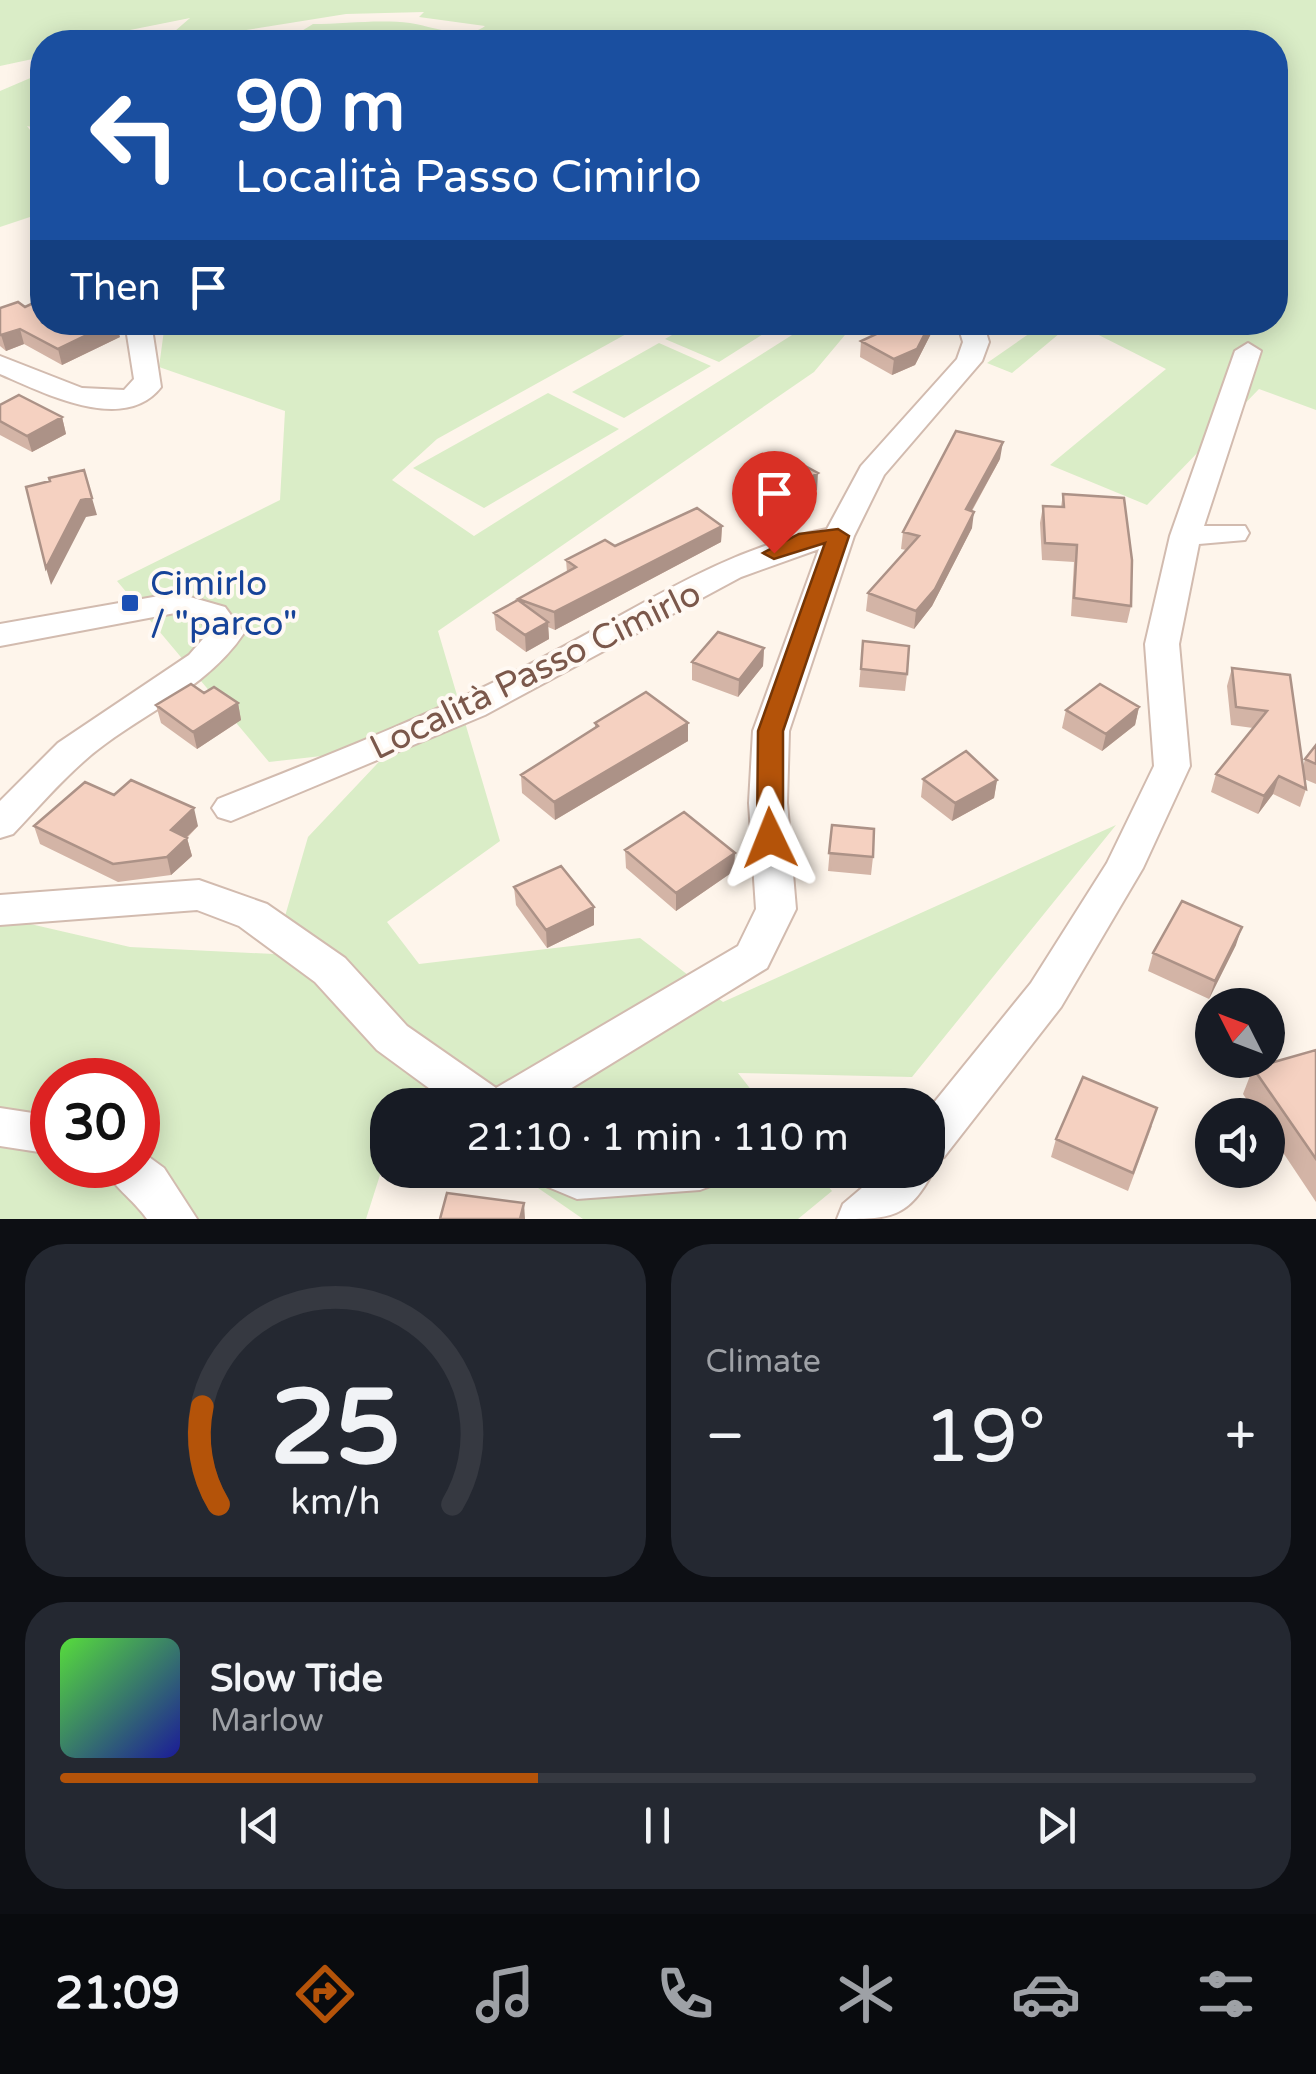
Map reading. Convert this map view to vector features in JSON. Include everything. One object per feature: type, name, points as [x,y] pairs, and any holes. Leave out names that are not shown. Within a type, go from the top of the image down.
[{"type":"street","points":[[0,364],[32,380],[108,402],[130,400],[147,388],[149,377],[138,335]]},
{"type":"street","points":[[535,1088],[753,958],[776,909],[768,803],[771,731],[838,536],[871,472],[969,361],[976,342],[974,335]]},
{"type":"street","points":[[945,1122],[1046,996],[1124,868],[1172,766],[1162,644],[1186,536],[1248,351]]},
{"type":"street","points":[[1186,536],[1234,533]]},
{"type":"street","name":"Località Passo Cimirlo","points":[[231,808],[421,732],[549,669],[741,566],[806,539],[838,536]]},
{"type":"street","points":[[0,635],[176,603],[213,614],[227,633],[202,664],[70,752],[0,824]]},
{"type":"street","points":[[0,910],[199,895],[253,914],[330,970],[392,1038],[462,1088]]},
{"type":"street","points":[[0,1127],[30,1132]]},
{"type":"street","points":[[152,1188],[174,1219]]},
{"type":"street","points":[[860,1219],[896,1188]]},
{"type":"green space","points":[[0,0],[1316,0],[1316,410],[1259,389],[1147,505],[1050,465],[1166,369],[1099,335],[1288,335],[1288,30],[477,30],[485,26],[419,17],[424,12],[346,14],[246,30],[176,30],[190,18],[130,30],[30,30],[30,60],[0,66]]},
{"type":"green space","points":[[410,23],[443,30],[303,30],[313,24]]},
{"type":"green space","points":[[30,78],[30,217],[0,227],[0,91]]},
{"type":"green space","points":[[163,335],[624,335],[437,439],[392,480],[474,536],[792,335],[845,335],[814,372],[438,631],[500,841],[387,922],[419,964],[640,938],[723,1002],[1116,825],[912,1077],[738,1073],[750,1088],[370,1088],[370,1188],[376,1188],[366,1219],[0,1219],[0,917],[130,947],[274,954],[308,837],[392,748],[269,762],[117,581],[280,500],[285,411],[159,367]]},
{"type":"green space","points":[[672,335],[762,335],[719,362],[665,339]]},
{"type":"green space","points":[[1027,335],[1058,335],[1012,373],[987,363]]},
{"type":"green space","points":[[659,343],[711,366],[624,418],[572,392]]},
{"type":"green space","points":[[548,393],[619,429],[484,508],[413,468]]},
{"type":"green space","points":[[538,1188],[832,1191],[798,1219],[583,1219]]},
{"type":"building","points":[[18,302],[25,307],[30,305],[30,334],[20,329],[1,335],[0,308]]},
{"type":"building","points":[[31,335],[87,335],[58,349]]},
{"type":"building","points":[[874,335],[924,335],[917,349],[894,359],[861,341]]},
{"type":"building","points":[[19,395],[62,417],[27,436],[0,421],[0,405]]},
{"type":"building","points":[[956,431],[1003,442],[966,509],[974,512],[935,589],[916,611],[868,593],[919,536],[903,532]]},
{"type":"building","points":[[781,453],[818,473],[784,493],[747,473]]},
{"type":"building","points":[[84,470],[92,498],[81,500],[46,568],[26,487]]},
{"type":"building","points":[[1063,494],[1124,498],[1132,560],[1131,606],[1074,598],[1077,545],[1045,543],[1043,506],[1064,507]]},
{"type":"building","points":[[697,508],[722,526],[554,612],[518,599],[576,567],[566,560],[605,540],[615,546]]},
{"type":"building","points":[[518,600],[548,622],[525,635],[494,613]]},
{"type":"building","points":[[718,632],[764,648],[739,680],[692,662]]},
{"type":"building","points":[[863,641],[909,646],[907,674],[861,669]]},
{"type":"building","points":[[1232,668],[1290,675],[1306,789],[1279,776],[1264,796],[1216,774],[1267,711],[1236,707]]},
{"type":"building","points":[[191,684],[204,693],[214,687],[238,703],[193,732],[156,705]]},
{"type":"building","points":[[1100,684],[1139,707],[1106,734],[1066,710]]},
{"type":"building","points":[[646,692],[688,723],[554,802],[521,775],[598,726],[595,723]]},
{"type":"building","points":[[1316,745],[1316,764],[1305,759]]},
{"type":"building","points":[[966,751],[997,780],[955,803],[923,779]]},
{"type":"building","points":[[131,780],[194,808],[171,830],[187,838],[167,857],[113,864],[34,826],[85,782],[114,795]]},
{"type":"building","points":[[684,812],[735,853],[676,893],[625,850]]},
{"type":"building","points":[[832,825],[874,829],[873,857],[829,853]]},
{"type":"building","points":[[561,866],[594,907],[546,930],[514,887]]},
{"type":"building","points":[[1182,901],[1242,927],[1215,981],[1153,953]]},
{"type":"building","points":[[1316,1050],[1316,1159],[1285,1114],[1285,1098],[1274,1098],[1260,1078],[1285,1078],[1285,1059]]},
{"type":"building","points":[[1083,1077],[1157,1108],[1133,1173],[1056,1139]]},
{"type":"building","points":[[447,1193],[524,1203],[520,1219],[440,1219]]},
{"type":"place","name":"Cimirlo / \"parco\"","points":[[130,603]]},
{"type":"route","points":[[770,838],[771,731],[838,536],[806,539],[774,553]]}]
